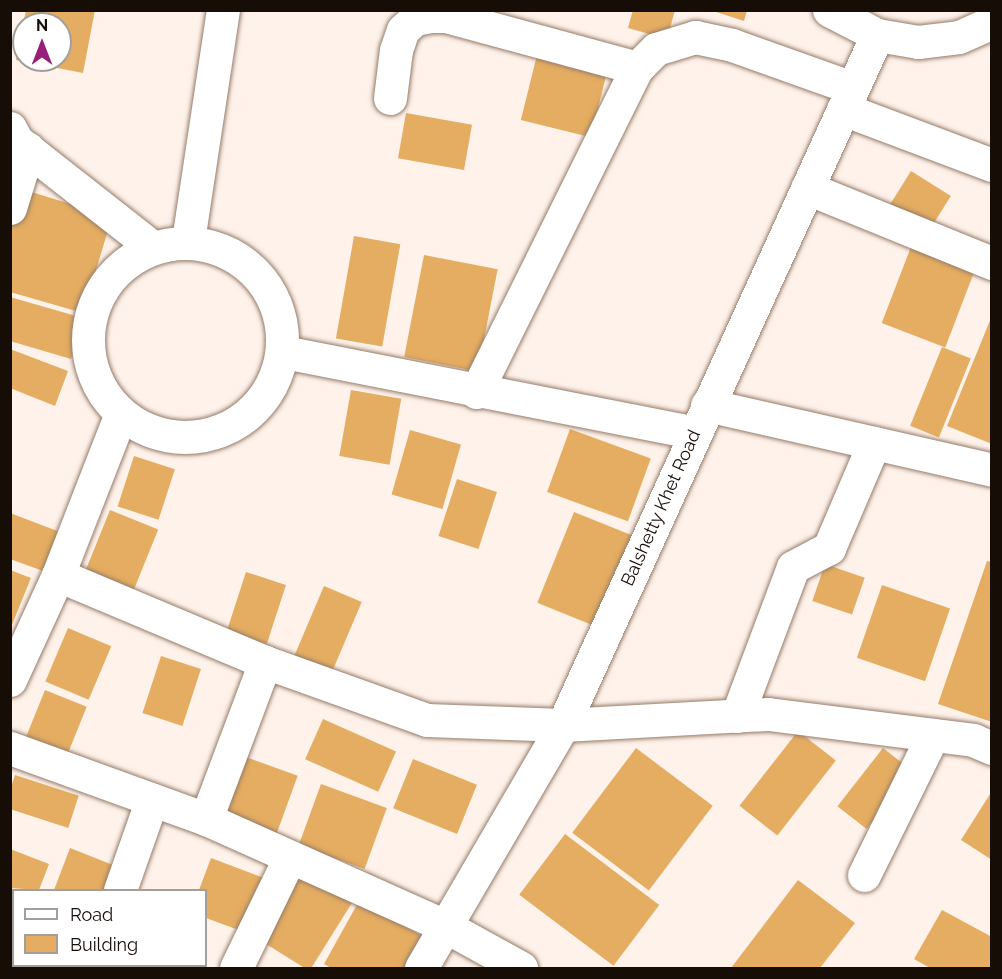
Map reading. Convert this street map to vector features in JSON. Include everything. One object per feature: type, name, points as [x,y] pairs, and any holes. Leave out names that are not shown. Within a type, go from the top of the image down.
[{"type":"street","points":[[188,241],[223,10]]},
{"type":"street","points":[[829,10],[877,35],[918,42],[959,38],[992,22]]},
{"type":"street","points":[[390,98],[396,50],[404,30],[415,19],[431,16],[446,16],[637,68]]},
{"type":"street","name":"Balshetty Khet Road","points":[[421,969],[563,725],[877,35]]},
{"type":"street","points":[[477,392],[637,68],[656,49],[695,38],[732,45],[992,165]]},
{"type":"street","points":[[19,139],[152,247]]},
{"type":"street","points":[[10,208],[19,139]]},
{"type":"street","points":[[807,188],[992,263]]},
{"type":"street","points":[[188,241],[240,258],[275,298],[284,352],[264,400],[221,432],[169,438],[120,416],[89,368],[90,310],[113,271],[152,247],[188,241]]},
{"type":"street","points":[[284,352],[477,392],[874,443],[992,470]]},
{"type":"street","points":[[10,680],[58,576],[120,416]]},
{"type":"street","points":[[737,716],[793,567],[829,548],[874,443]]},
{"type":"street","points":[[58,576],[265,662],[427,720],[563,725],[768,714],[973,741],[992,748]]},
{"type":"street","points":[[206,819],[265,662]]},
{"type":"street","points":[[864,875],[933,735]]},
{"type":"street","points":[[10,748],[206,819],[445,926],[521,969]]},
{"type":"street","points":[[121,889],[152,799]]},
{"type":"street","points":[[236,969],[290,857]]},
{"type":"building","points":[[26,10],[95,10],[83,73],[72,71],[72,12],[26,12]]},
{"type":"building","points":[[633,10],[675,10],[667,39],[628,28]]},
{"type":"building","points":[[710,10],[747,10],[744,21]]},
{"type":"building","points":[[538,51],[608,68],[591,137],[521,120]]},
{"type":"building","points":[[406,113],[472,125],[464,170],[398,158]]},
{"type":"building","points":[[911,171],[951,196],[930,229],[890,204]]},
{"type":"building","points":[[22,189],[112,217],[83,313],[10,292],[10,227]]},
{"type":"building","points":[[354,236],[400,244],[382,347],[336,338]]},
{"type":"building","points":[[914,239],[977,263],[945,347],[882,323]]},
{"type":"building","points":[[424,255],[498,269],[478,371],[404,357]]},
{"type":"building","points":[[10,297],[83,318],[71,359],[10,341]]},
{"type":"building","points":[[992,318],[992,444],[947,426]]},
{"type":"building","points":[[942,347],[971,359],[939,437],[910,426]]},
{"type":"building","points":[[10,349],[68,371],[55,406],[10,388]]},
{"type":"building","points":[[351,390],[401,399],[390,465],[339,456]]},
{"type":"building","points":[[570,429],[651,458],[628,521],[547,492]]},
{"type":"building","points":[[410,430],[461,445],[442,509],[392,494]]},
{"type":"building","points":[[134,456],[175,469],[159,520],[118,506]]},
{"type":"building","points":[[457,479],[497,492],[478,549],[438,536]]},
{"type":"building","points":[[110,510],[158,529],[131,596],[83,577]]},
{"type":"building","points":[[574,512],[634,536],[598,627],[537,603]]},
{"type":"building","points":[[10,513],[60,532],[46,572],[10,559]]},
{"type":"building","points":[[987,561],[992,562],[992,722],[938,704]]},
{"type":"building","points":[[825,564],[865,578],[852,615],[812,601]]},
{"type":"building","points":[[10,570],[31,578],[11,627],[10,627]]},
{"type":"building","points":[[246,572],[286,585],[267,644],[227,631]]},
{"type":"building","points":[[882,585],[950,608],[925,681],[857,658]]},
{"type":"building","points":[[324,586],[362,602],[330,677],[292,661]]},
{"type":"building","points":[[68,628],[111,646],[89,700],[45,681]]},
{"type":"building","points":[[161,656],[201,669],[182,726],[142,713]]},
{"type":"building","points":[[45,690],[87,707],[65,762],[23,745]]},
{"type":"building","points":[[323,719],[396,752],[378,792],[305,759]]},
{"type":"building","points":[[798,731],[836,761],[777,835],[740,806]]},
{"type":"building","points":[[636,748],[713,806],[649,890],[572,833]]},
{"type":"building","points":[[883,748],[912,771],[867,829],[837,806]]},
{"type":"building","points":[[246,757],[298,776],[275,839],[223,820]]},
{"type":"building","points":[[413,759],[477,785],[457,834],[393,808]]},
{"type":"building","points":[[15,775],[79,796],[68,828],[10,809],[10,790]]},
{"type":"building","points":[[321,784],[387,808],[365,869],[299,845]]},
{"type":"building","points":[[992,791],[992,860],[961,840]]},
{"type":"building","points":[[565,834],[659,905],[614,966],[519,895]]},
{"type":"building","points":[[70,848],[118,867],[109,889],[54,889]]},
{"type":"building","points":[[10,849],[49,864],[39,889],[10,888]]},
{"type":"building","points":[[211,858],[264,878],[244,932],[207,918],[207,889],[199,889]]},
{"type":"building","points":[[303,868],[354,900],[311,968],[305,968],[258,939]]},
{"type":"building","points":[[798,880],[855,923],[820,968],[731,968]]},
{"type":"building","points":[[359,901],[422,936],[404,968],[331,968],[324,964]]},
{"type":"building","points":[[942,910],[992,937],[990,968],[930,968],[914,959]]}]
